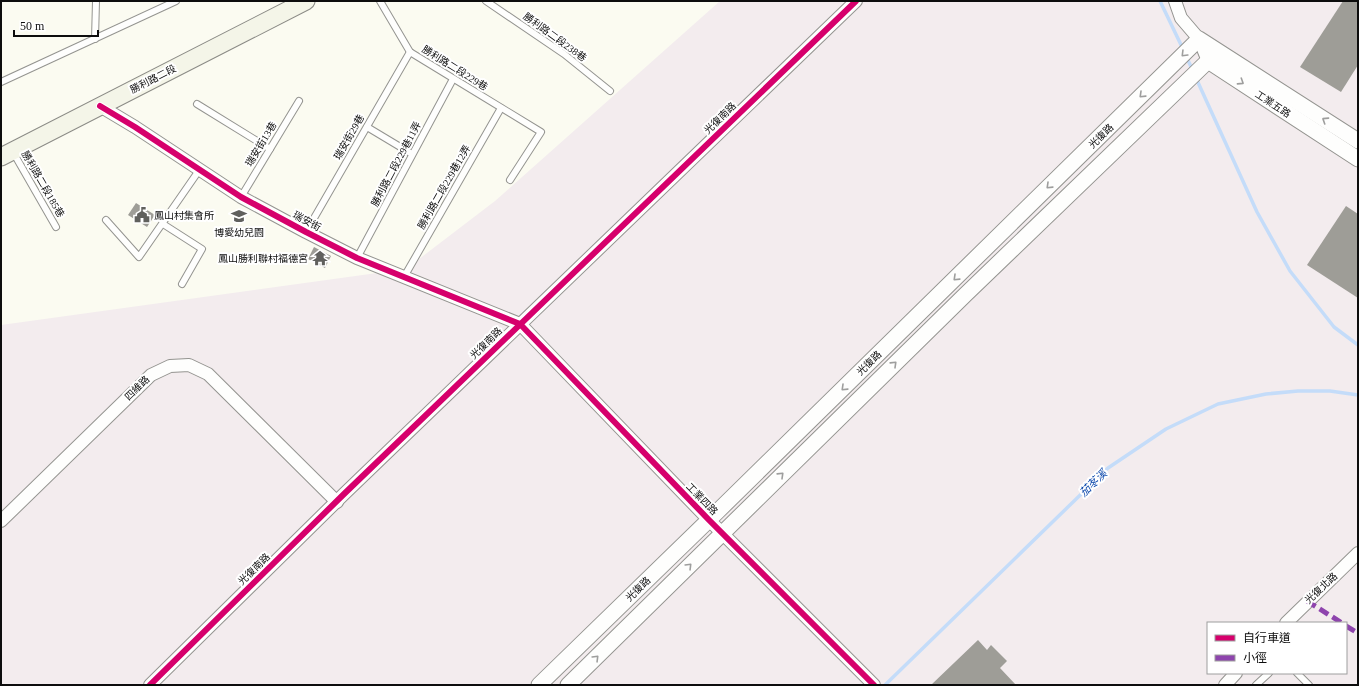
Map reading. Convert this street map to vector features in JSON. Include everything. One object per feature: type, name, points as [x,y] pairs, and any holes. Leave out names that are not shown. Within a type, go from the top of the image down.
[{"type":"main road","name":"勝利路二段","points":[[7,154],[304,1]]},
{"type":"street","name":"光復南路","points":[[150,685],[520,324],[856,1]]},
{"type":"street","name":"工業五路","points":[[1175,1],[1181,18],[1198,39],[1208,61],[1358,160]]},
{"type":"street","name":"工業五路","points":[[1198,39],[1358,141]]},
{"type":"street","name":"光復路","points":[[539,685],[1198,39]]},
{"type":"street","name":"光復路","points":[[568,685],[954,305],[1208,61]]},
{"type":"street","name":"瑞安街","points":[[100,106],[135,127],[241,197],[306,232],[357,258],[520,324]]},
{"type":"street","name":"工業四路","points":[[520,324],[722,534],[871,683]]},
{"type":"street","name":"四維路","points":[[1,521],[151,374],[170,366],[189,365],[208,374],[337,502]]},
{"type":"street","name":"光復北路","points":[[1287,622],[1358,553]]},
{"type":"street","points":[[1225,685],[1235,674]]},
{"type":"lane","points":[[95,39],[96,1]]},
{"type":"lane","points":[[1,82],[176,1]]},
{"type":"lane","name":"勝利路二段229巷","points":[[380,1],[410,52],[541,132],[510,180]]},
{"type":"lane","name":"勝利路二段238巷","points":[[486,1],[564,54],[610,91]]},
{"type":"lane","name":"瑞安街29巷","points":[[306,232],[410,52]]},
{"type":"lane","name":"勝利路二段229巷11弄","points":[[357,258],[453,79]]},
{"type":"lane","name":"瑞安街13巷","points":[[241,197],[299,101]]},
{"type":"lane","points":[[197,104],[270,149]]},
{"type":"lane","name":"勝利路二段229巷12弄","points":[[404,277],[501,108]]},
{"type":"lane","points":[[367,127],[412,154]]},
{"type":"lane","name":"勝利路二段185巷","points":[[7,154],[56,227]]},
{"type":"lane","points":[[106,220],[139,258],[200,169]]},
{"type":"lane","points":[[163,224],[202,249],[182,284]]},
{"type":"lane","points":[[1256,685],[1268,674]]},
{"type":"lane","points":[[1298,674],[1308,685]]},
{"type":"shaded area","points":[[720,1],[1358,1],[1358,685],[1,685],[1,325],[406,269],[495,201]]},
{"type":"building","points":[[1343,1],[1358,1],[1358,65],[1341,92],[1300,67]]},
{"type":"building","name":"鳳山村集會所","points":[[136,203],[155,215],[147,227],[128,215]]},
{"type":"building","points":[[1346,206],[1358,214],[1358,298],[1307,265]]},
{"type":"building","name":"鳳山勝利聯村福德宮","points":[[314,247],[331,256],[325,268],[308,259]]},
{"type":"building","points":[[978,640],[987,650],[991,645],[1007,661],[1000,668],[1016,685],[931,685]]},
{"type":"waterway","points":[[1160,1],[1183,49]]},
{"type":"waterway","points":[[1186,56],[1193,71]]},
{"type":"waterway","points":[[1196,78],[1257,212],[1290,271],[1334,327],[1358,345]]},
{"type":"waterway","name":"茄苳溪","points":[[885,685],[1108,468],[1166,429],[1218,404],[1266,394],[1298,391],[1330,391],[1358,395]]},
{"type":"marked path","points":[[1307,601],[1340,622]]},
{"type":"marked path","points":[[1347,627],[1358,633]]},
{"type":"cycle path","points":[[150,685],[344,494],[856,1]]},
{"type":"cycle path","points":[[100,106],[135,127],[241,197],[306,232],[357,258],[520,324],[709,520],[874,685]]},
{"type":"place","name":"鳳山村集會所","points":[[142,215]]},
{"type":"place","name":"博愛幼兒園","points":[[239,216]]},
{"type":"place","name":"鳳山勝利聯村福德宮","points":[[320,258]]}]
